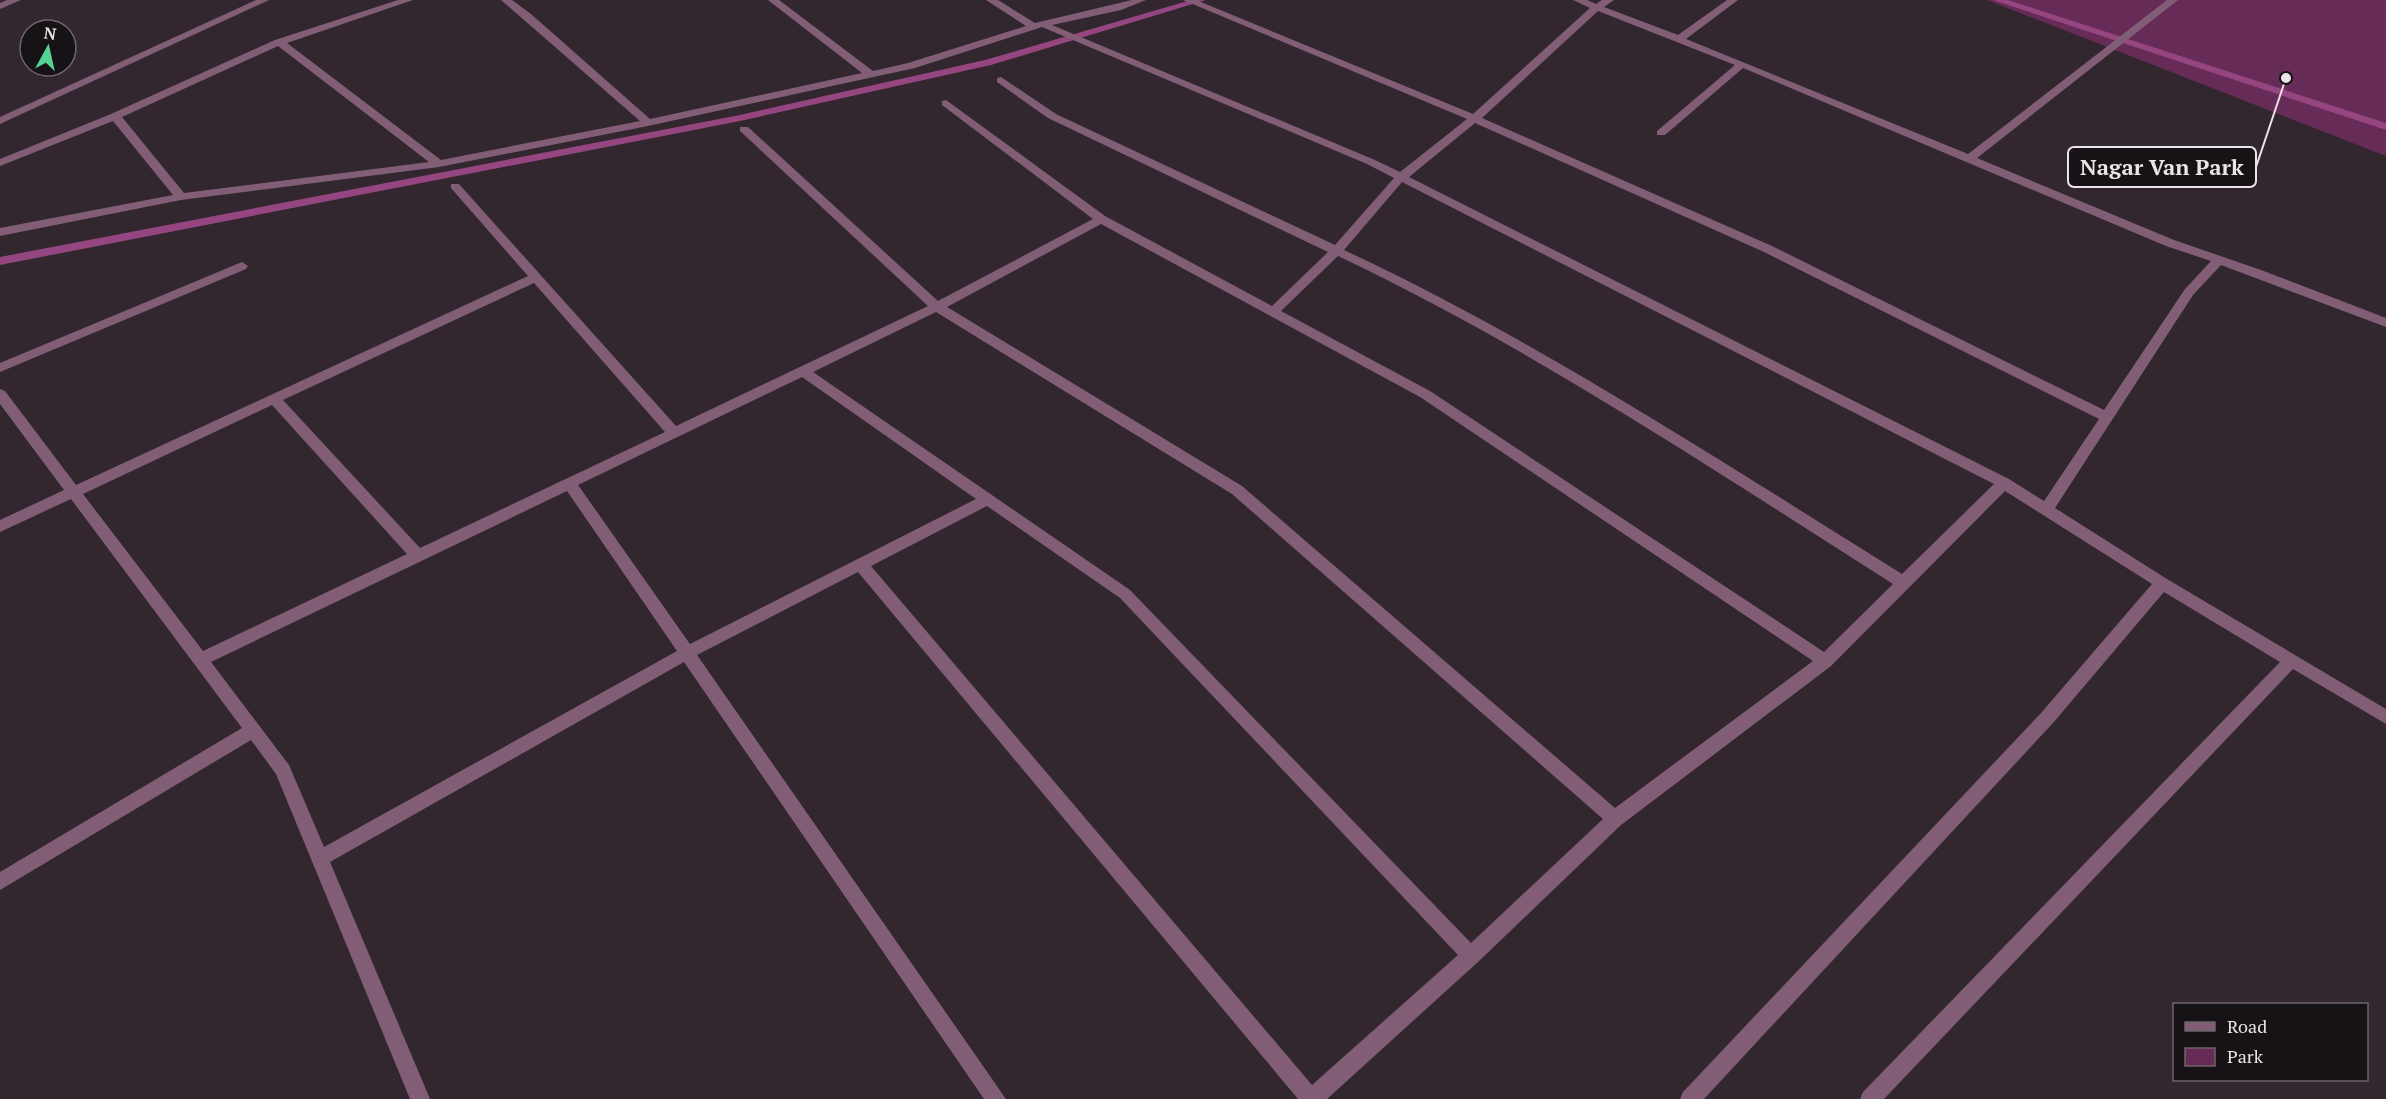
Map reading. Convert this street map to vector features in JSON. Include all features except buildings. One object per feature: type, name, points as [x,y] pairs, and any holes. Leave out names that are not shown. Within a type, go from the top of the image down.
[{"type":"street","points":[[0,6],[16,0]]},
{"type":"street","points":[[0,122],[264,0]]},
{"type":"street","points":[[0,163],[115,116],[279,42],[408,0]]},
{"type":"street","points":[[506,0],[528,16],[648,123]]},
{"type":"street","points":[[773,0],[871,75]]},
{"type":"street","points":[[991,0],[1042,26],[1371,162],[2004,483],[2162,583],[2386,717]]},
{"type":"street","points":[[1105,0],[1118,8]]},
{"type":"street","points":[[0,232],[181,196],[439,164],[648,123],[871,75],[951,55],[1042,26],[1118,8],[1141,0]]},
{"type":"street","points":[[1188,0],[1474,119],[1768,249],[2106,417]]},
{"type":"street","points":[[1578,0],[1743,64],[2170,243],[2386,322]]},
{"type":"street","points":[[1273,312],[1336,251],[1401,177],[1474,119],[1597,7],[1609,0]]},
{"type":"street","points":[[1678,40],[1733,0]]},
{"type":"street","points":[[1969,159],[2174,0]]},
{"type":"street","points":[[279,42],[439,164]]},
{"type":"street","points":[[1660,133],[1743,64]]},
{"type":"street","points":[[1001,80],[1052,116],[1413,287],[1628,410],[1904,583]]},
{"type":"street","points":[[946,103],[1101,219],[1425,394],[1825,661]]},
{"type":"street","points":[[115,116],[181,196]]},
{"type":"street","points":[[744,129],[937,306],[1237,490],[1615,819]]},
{"type":"street","points":[[455,186],[674,433]]},
{"type":"street","points":[[200,660],[937,306],[1101,219]]},
{"type":"street","points":[[2046,510],[2189,292],[2219,260]]},
{"type":"street","points":[[0,368],[242,266]]},
{"type":"street","points":[[0,526],[536,277]]},
{"type":"street","points":[[802,371],[1125,594],[1471,956]]},
{"type":"street","points":[[0,393],[283,770],[420,1099]]},
{"type":"street","points":[[273,398],[418,556]]},
{"type":"street","points":[[569,483],[996,1099]]},
{"type":"street","points":[[860,564],[1312,1099],[1471,956],[1615,819],[1825,661],[2004,483]]},
{"type":"street","points":[[320,858],[687,653],[988,499]]},
{"type":"street","points":[[1690,1099],[2047,718],[2162,583]]},
{"type":"street","points":[[1870,1099],[2292,660]]},
{"type":"street","points":[[0,882],[253,730]]},
{"type":"green space","points":[[1987,0],[2386,0],[2386,156]]},
{"type":"waterway","points":[[0,261],[740,118],[987,63],[1201,0]]},
{"type":"waterway","points":[[1998,0],[2386,127]]},
{"type":"place","name":"Nagar Van Park","points":[[2286,78]]}]
